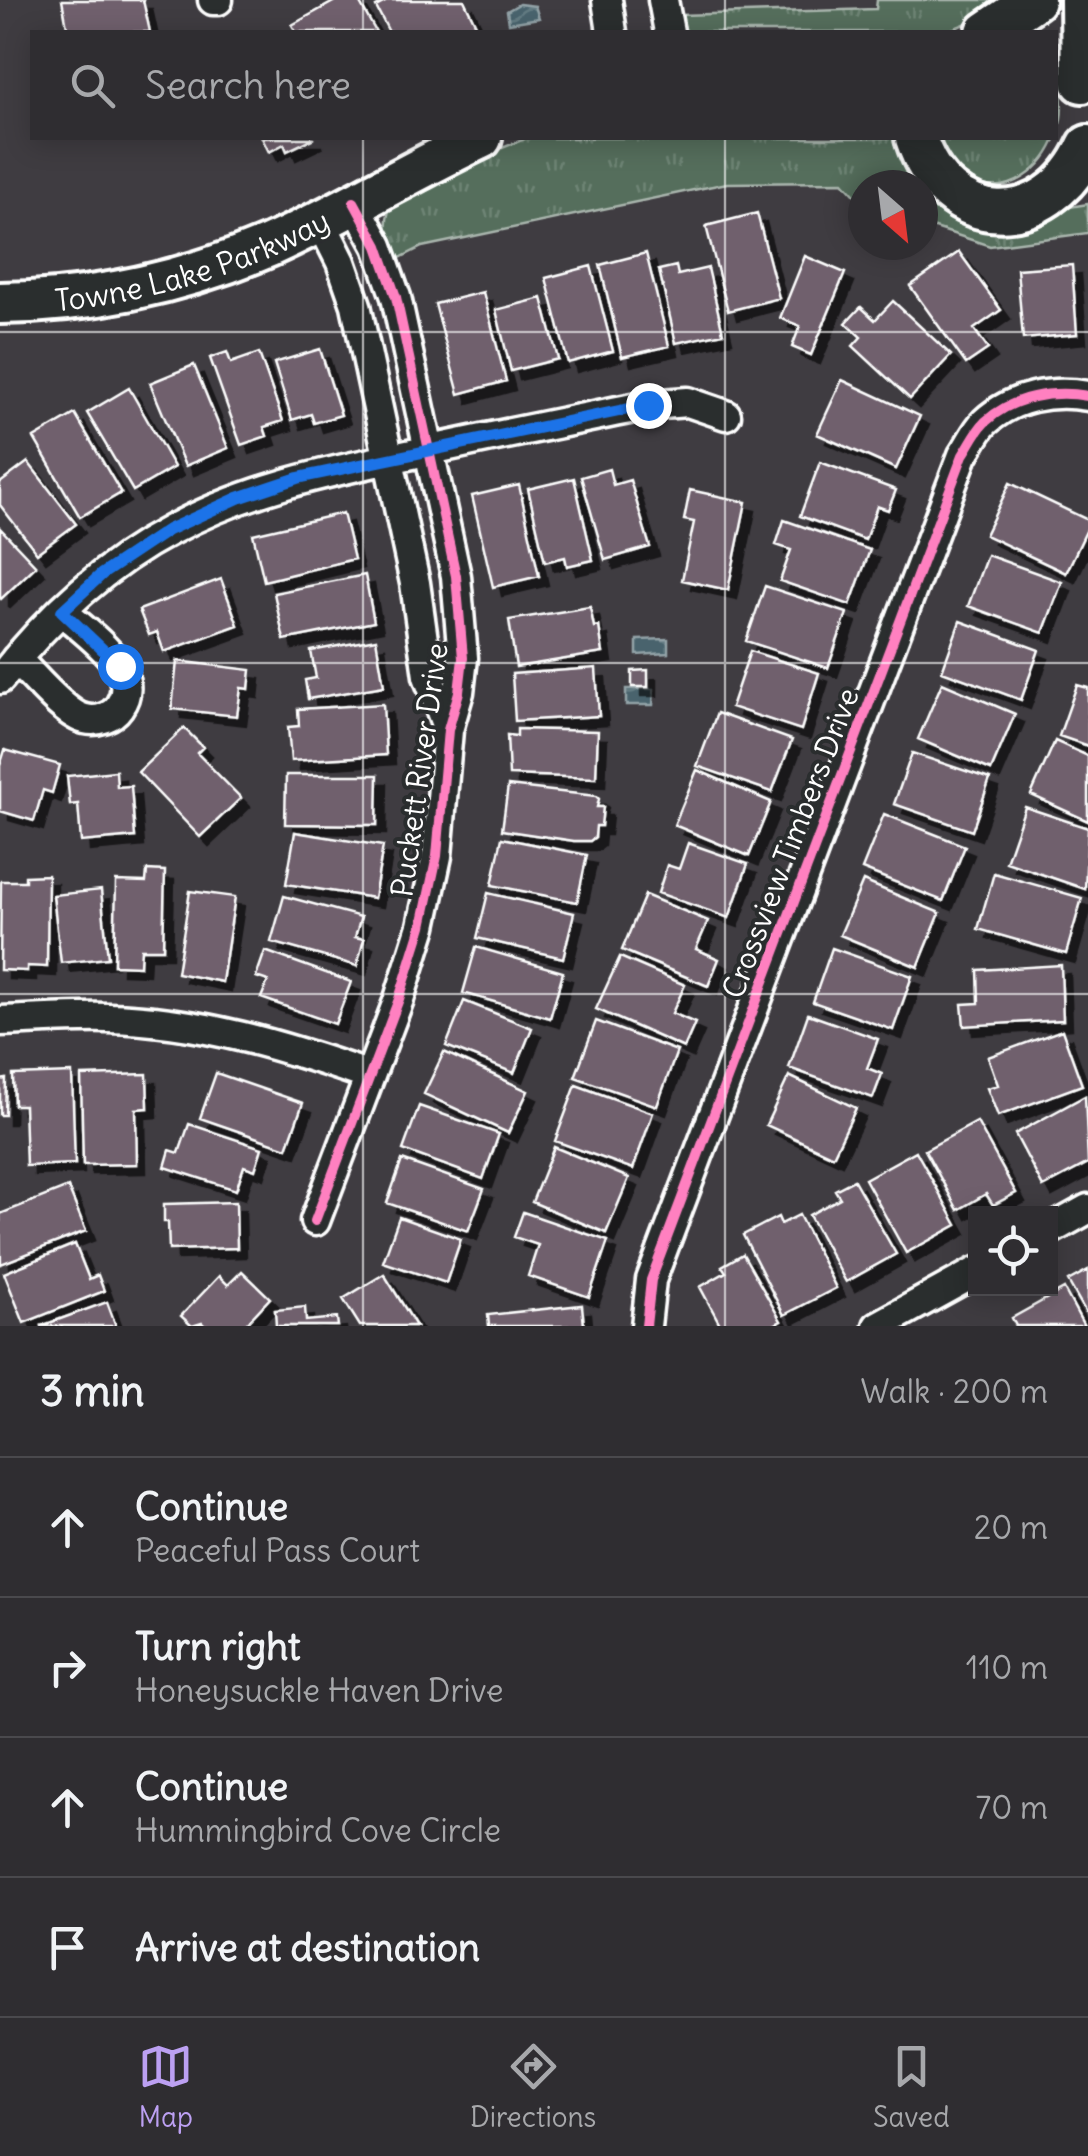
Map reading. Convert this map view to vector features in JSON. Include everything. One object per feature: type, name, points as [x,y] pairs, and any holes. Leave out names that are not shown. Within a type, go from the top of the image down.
[{"type":"street","points":[[607,0],[612,30]]},
{"type":"street","points":[[663,0],[669,30]]},
{"type":"street","points":[[990,30],[1034,0]]},
{"type":"street","points":[[1081,0],[1085,91]]},
{"type":"street","points":[[1058,54],[1085,91]]},
{"type":"street","name":"Towne Lake Parkway","points":[[0,303],[78,298],[150,286],[218,266],[272,244],[477,140]]},
{"type":"street","points":[[917,140],[926,166],[944,188],[969,204],[998,210],[1071,195],[1088,146]]},
{"type":"street","name":"Puckett River Drive","points":[[316,1221],[422,926],[437,856],[448,730],[459,692],[462,628],[456,576],[341,262],[337,211]]},
{"type":"street","name":"Puckett River Drive","points":[[337,211],[378,246],[396,297],[415,583],[428,676],[448,730]]},
{"type":"street","name":"Crossview Timbers Drive","points":[[646,1326],[651,1280],[963,455],[984,423],[1020,400],[1061,392],[1088,396]]},
{"type":"street","points":[[62,611],[120,666],[126,680],[125,696],[118,710],[104,719],[86,720],[73,714],[8,669],[62,611],[102,574],[220,506],[298,478],[669,402],[704,405],[726,415]]},
{"type":"street","points":[[0,1020],[108,1018],[179,1024],[293,1049],[370,1076]]},
{"type":"street","points":[[1058,1226],[1088,1210]]},
{"type":"street","points":[[878,1326],[968,1276]]},
{"type":"green space","points":[[877,0],[1024,0],[950,30],[685,30],[681,15],[876,9]]},
{"type":"green space","points":[[1058,86],[1062,106],[1058,126]]},
{"type":"green space","points":[[522,140],[902,140],[921,170],[848,170],[848,188],[843,182],[727,183],[422,247],[396,260],[387,223],[394,202],[480,157]]},
{"type":"green space","points":[[940,140],[1054,140],[1044,159],[1024,177],[1002,186],[979,184],[957,169]]},
{"type":"green space","points":[[938,176],[1045,211],[1088,204],[1088,233],[990,246],[938,229]]},
{"type":"water","points":[[519,4],[535,6],[539,18],[509,23],[507,11]]},
{"type":"water","points":[[668,639],[668,653],[637,655],[637,640]]},
{"type":"water","points":[[626,689],[654,689],[653,705],[626,705]]},
{"type":"building","points":[[62,0],[143,0],[150,30],[68,30]]},
{"type":"building","points":[[337,0],[358,0],[375,30],[295,30],[292,25]]},
{"type":"building","points":[[389,0],[464,0],[476,25],[465,30],[388,30],[376,7]]},
{"type":"building","points":[[263,140],[310,140],[287,151],[284,144],[269,152]]},
{"type":"building","points":[[757,213],[779,298],[728,311],[706,226]]},
{"type":"building","points":[[959,252],[1001,310],[974,329],[988,349],[966,364],[910,286]]},
{"type":"building","points":[[646,253],[669,346],[622,357],[600,265]]},
{"type":"building","points":[[805,256],[845,273],[811,355],[792,347],[800,326],[780,318]]},
{"type":"building","points":[[1072,265],[1077,334],[1023,339],[1017,269]]},
{"type":"building","points":[[591,266],[613,351],[568,363],[546,278]]},
{"type":"building","points":[[676,266],[678,275],[708,268],[723,333],[676,343],[659,270]]},
{"type":"building","points":[[483,292],[506,381],[459,394],[435,304]]},
{"type":"building","points":[[542,298],[558,359],[511,371],[496,310]]},
{"type":"building","points":[[893,301],[951,355],[910,399],[853,346],[861,337],[846,323],[861,307],[875,320]]},
{"type":"building","points":[[320,349],[341,415],[314,423],[311,414],[292,420],[274,363]]},
{"type":"building","points":[[227,352],[231,363],[259,353],[283,421],[264,427],[267,436],[241,445],[210,358]]},
{"type":"building","points":[[194,365],[228,448],[185,466],[150,383]]},
{"type":"building","points":[[842,380],[920,416],[896,469],[817,434]]},
{"type":"building","points":[[129,388],[174,467],[133,491],[87,413]]},
{"type":"building","points":[[75,414],[121,493],[80,517],[34,438]]},
{"type":"building","points":[[28,462],[76,524],[37,553],[0,505],[0,483]]},
{"type":"building","points":[[820,462],[896,490],[888,510],[877,506],[865,540],[800,516]]},
{"type":"building","points":[[609,469],[613,485],[630,480],[650,547],[605,560],[581,477]]},
{"type":"building","points":[[574,478],[593,560],[567,566],[565,557],[545,562],[528,489]]},
{"type":"building","points":[[1010,483],[1088,520],[1066,573],[985,535]]},
{"type":"building","points":[[519,485],[539,576],[493,587],[472,496]]},
{"type":"building","points":[[690,490],[746,502],[728,590],[682,580],[694,522],[684,520]]},
{"type":"building","points":[[343,513],[354,559],[264,581],[253,534]]},
{"type":"building","points":[[784,520],[870,550],[850,605],[780,581],[791,550],[776,545]]},
{"type":"building","points":[[0,528],[36,566],[1,599],[0,598]]},
{"type":"building","points":[[987,555],[1062,582],[1043,633],[968,606]]},
{"type":"building","points":[[365,575],[374,622],[284,640],[274,593]]},
{"type":"building","points":[[221,579],[238,625],[164,652],[157,632],[149,635],[139,610]]},
{"type":"building","points":[[765,586],[847,613],[828,668],[746,641]]},
{"type":"building","points":[[590,607],[594,627],[599,626],[603,653],[516,667],[509,620]]},
{"type":"building","points":[[960,621],[1039,650],[1021,700],[942,671]]},
{"type":"building","points":[[376,639],[384,686],[308,699],[305,680],[316,678],[311,651]]},
{"type":"building","points":[[750,651],[819,673],[801,730],[731,707]]},
{"type":"building","points":[[177,661],[251,670],[249,689],[241,688],[237,716],[172,709]]},
{"type":"building","points":[[596,668],[599,716],[515,721],[512,674]]},
{"type":"building","points":[[648,670],[648,687],[632,687],[632,671]]},
{"type":"building","points":[[942,683],[1015,714],[991,770],[918,739]]},
{"type":"building","points":[[1077,685],[1088,688],[1088,746],[1059,736]]},
{"type":"building","points":[[383,704],[386,755],[291,761],[288,727],[299,726],[298,709]]},
{"type":"building","points":[[717,713],[792,740],[772,792],[697,766]]},
{"type":"building","points":[[184,728],[203,747],[197,753],[241,798],[200,837],[138,772]]},
{"type":"building","points":[[517,729],[598,731],[596,778],[509,775],[507,735],[517,736]]},
{"type":"building","points":[[1055,741],[1088,756],[1088,821],[1031,795]]},
{"type":"building","points":[[5,750],[60,765],[52,793],[43,790],[34,821],[0,811],[0,766]]},
{"type":"building","points":[[912,753],[990,779],[972,831],[894,804]]},
{"type":"building","points":[[697,770],[771,802],[749,856],[674,825]]},
{"type":"building","points":[[116,771],[117,787],[131,786],[135,837],[81,842],[78,804],[70,805],[67,776]]},
{"type":"building","points":[[286,775],[378,775],[377,825],[285,824]]},
{"type":"building","points":[[508,786],[596,796],[597,807],[603,807],[601,826],[596,826],[595,837],[590,841],[502,830]]},
{"type":"building","points":[[1025,807],[1088,828],[1085,889],[1006,862]]},
{"type":"building","points":[[884,814],[965,846],[943,901],[862,869]]},
{"type":"building","points":[[295,832],[383,846],[374,898],[286,884]]},
{"type":"building","points":[[502,838],[587,855],[577,902],[492,885]]},
{"type":"building","points":[[688,843],[748,864],[729,918],[658,893],[667,865],[679,869]]},
{"type":"building","points":[[147,870],[165,871],[163,949],[141,949],[140,966],[114,965],[116,881],[146,882]]},
{"type":"building","points":[[994,873],[1082,898],[1066,954],[978,929]]},
{"type":"building","points":[[48,875],[47,967],[0,970],[1,881],[25,881],[25,876]]},
{"type":"building","points":[[863,881],[940,913],[918,967],[840,935]]},
{"type":"building","points":[[101,890],[108,958],[61,963],[53,895]]},
{"type":"building","points":[[190,891],[235,897],[222,982],[177,973]]},
{"type":"building","points":[[488,893],[574,913],[563,958],[477,938]]},
{"type":"building","points":[[645,895],[708,921],[696,949],[719,959],[708,986],[622,950]]},
{"type":"building","points":[[284,896],[361,917],[355,937],[364,939],[357,966],[271,942]]},
{"type":"building","points":[[476,947],[563,972],[550,1018],[463,993]]},
{"type":"building","points":[[832,948],[912,976],[893,1030],[813,1002]]},
{"type":"building","points":[[265,951],[351,982],[335,1024],[261,998],[268,981],[256,977]]},
{"type":"building","points":[[620,957],[685,985],[672,1013],[695,1023],[684,1048],[596,1009]]},
{"type":"building","points":[[1061,965],[1063,1020],[964,1026],[962,1004],[979,1003],[978,970]]},
{"type":"building","points":[[464,1001],[532,1028],[514,1073],[446,1046]]},
{"type":"building","points":[[808,1014],[878,1039],[867,1068],[882,1074],[873,1098],[789,1068]]},
{"type":"building","points":[[596,1021],[677,1051],[657,1106],[575,1077]]},
{"type":"building","points":[[1062,1030],[1082,1085],[998,1116],[987,1088],[998,1085],[988,1057]]},
{"type":"building","points":[[444,1052],[528,1091],[508,1133],[424,1094]]},
{"type":"building","points":[[72,1073],[75,1164],[26,1166],[24,1105],[14,1105],[13,1075]]},
{"type":"building","points":[[216,1073],[303,1103],[287,1148],[200,1118]]},
{"type":"building","points":[[147,1074],[148,1108],[136,1109],[137,1164],[83,1165],[81,1076]]},
{"type":"building","points":[[789,1076],[856,1108],[833,1156],[766,1125]]},
{"type":"building","points":[[6,1079],[5,1115],[0,1115],[0,1080]]},
{"type":"building","points":[[576,1085],[653,1113],[633,1169],[555,1141]]},
{"type":"building","points":[[1085,1096],[1088,1163],[1043,1187],[1015,1134]]},
{"type":"building","points":[[419,1106],[499,1134],[483,1179],[403,1150]]},
{"type":"building","points":[[977,1122],[1016,1193],[993,1205],[986,1194],[958,1210],[925,1150]]},
{"type":"building","points":[[189,1124],[262,1148],[255,1170],[244,1166],[236,1190],[165,1167],[170,1150],[179,1153]]},
{"type":"building","points":[[554,1147],[629,1178],[606,1233],[532,1202]]},
{"type":"building","points":[[916,1151],[957,1225],[906,1253],[865,1179]]},
{"type":"building","points":[[402,1160],[484,1189],[468,1231],[387,1203]]},
{"type":"building","points":[[854,1180],[896,1254],[846,1282],[809,1215],[840,1198],[835,1190]]},
{"type":"building","points":[[68,1187],[86,1231],[1,1264],[0,1214]]},
{"type":"building","points":[[236,1202],[237,1248],[169,1250],[164,1204]]},
{"type":"building","points":[[523,1212],[608,1241],[589,1297],[528,1276],[538,1245],[514,1237]]},
{"type":"building","points":[[799,1215],[836,1288],[784,1315],[743,1235],[778,1217],[781,1224]]},
{"type":"building","points":[[399,1217],[461,1239],[446,1283],[383,1262]]},
{"type":"building","points":[[75,1244],[89,1279],[98,1275],[104,1291],[24,1323],[4,1273]]},
{"type":"building","points":[[743,1254],[781,1321],[772,1326],[721,1326],[700,1287],[726,1272],[722,1266]]},
{"type":"building","points":[[1088,1270],[1088,1316],[1068,1281]]},
{"type":"building","points":[[242,1271],[270,1298],[244,1326],[192,1326],[181,1316],[219,1276],[228,1285]]},
{"type":"building","points":[[384,1274],[416,1326],[360,1326],[343,1299]]},
{"type":"building","points":[[1064,1289],[1084,1326],[1016,1326],[1012,1318],[1058,1296]]},
{"type":"building","points":[[107,1302],[116,1326],[41,1326]]},
{"type":"building","points":[[582,1305],[584,1326],[489,1326],[488,1315]]},
{"type":"building","points":[[305,1307],[306,1321],[337,1318],[338,1326],[276,1326],[275,1310]]},
{"type":"cycle path","points":[[315,1221],[399,999],[422,926],[437,856],[448,730],[459,692],[463,658],[456,576],[396,297],[378,246],[354,202]]},
{"type":"cycle path","points":[[646,1326],[651,1280],[963,455],[985,422],[1008,406],[1047,395],[1088,396]]},
{"type":"route","points":[[120,666],[62,611],[102,574],[168,530],[238,498],[298,478],[648,405]]}]
